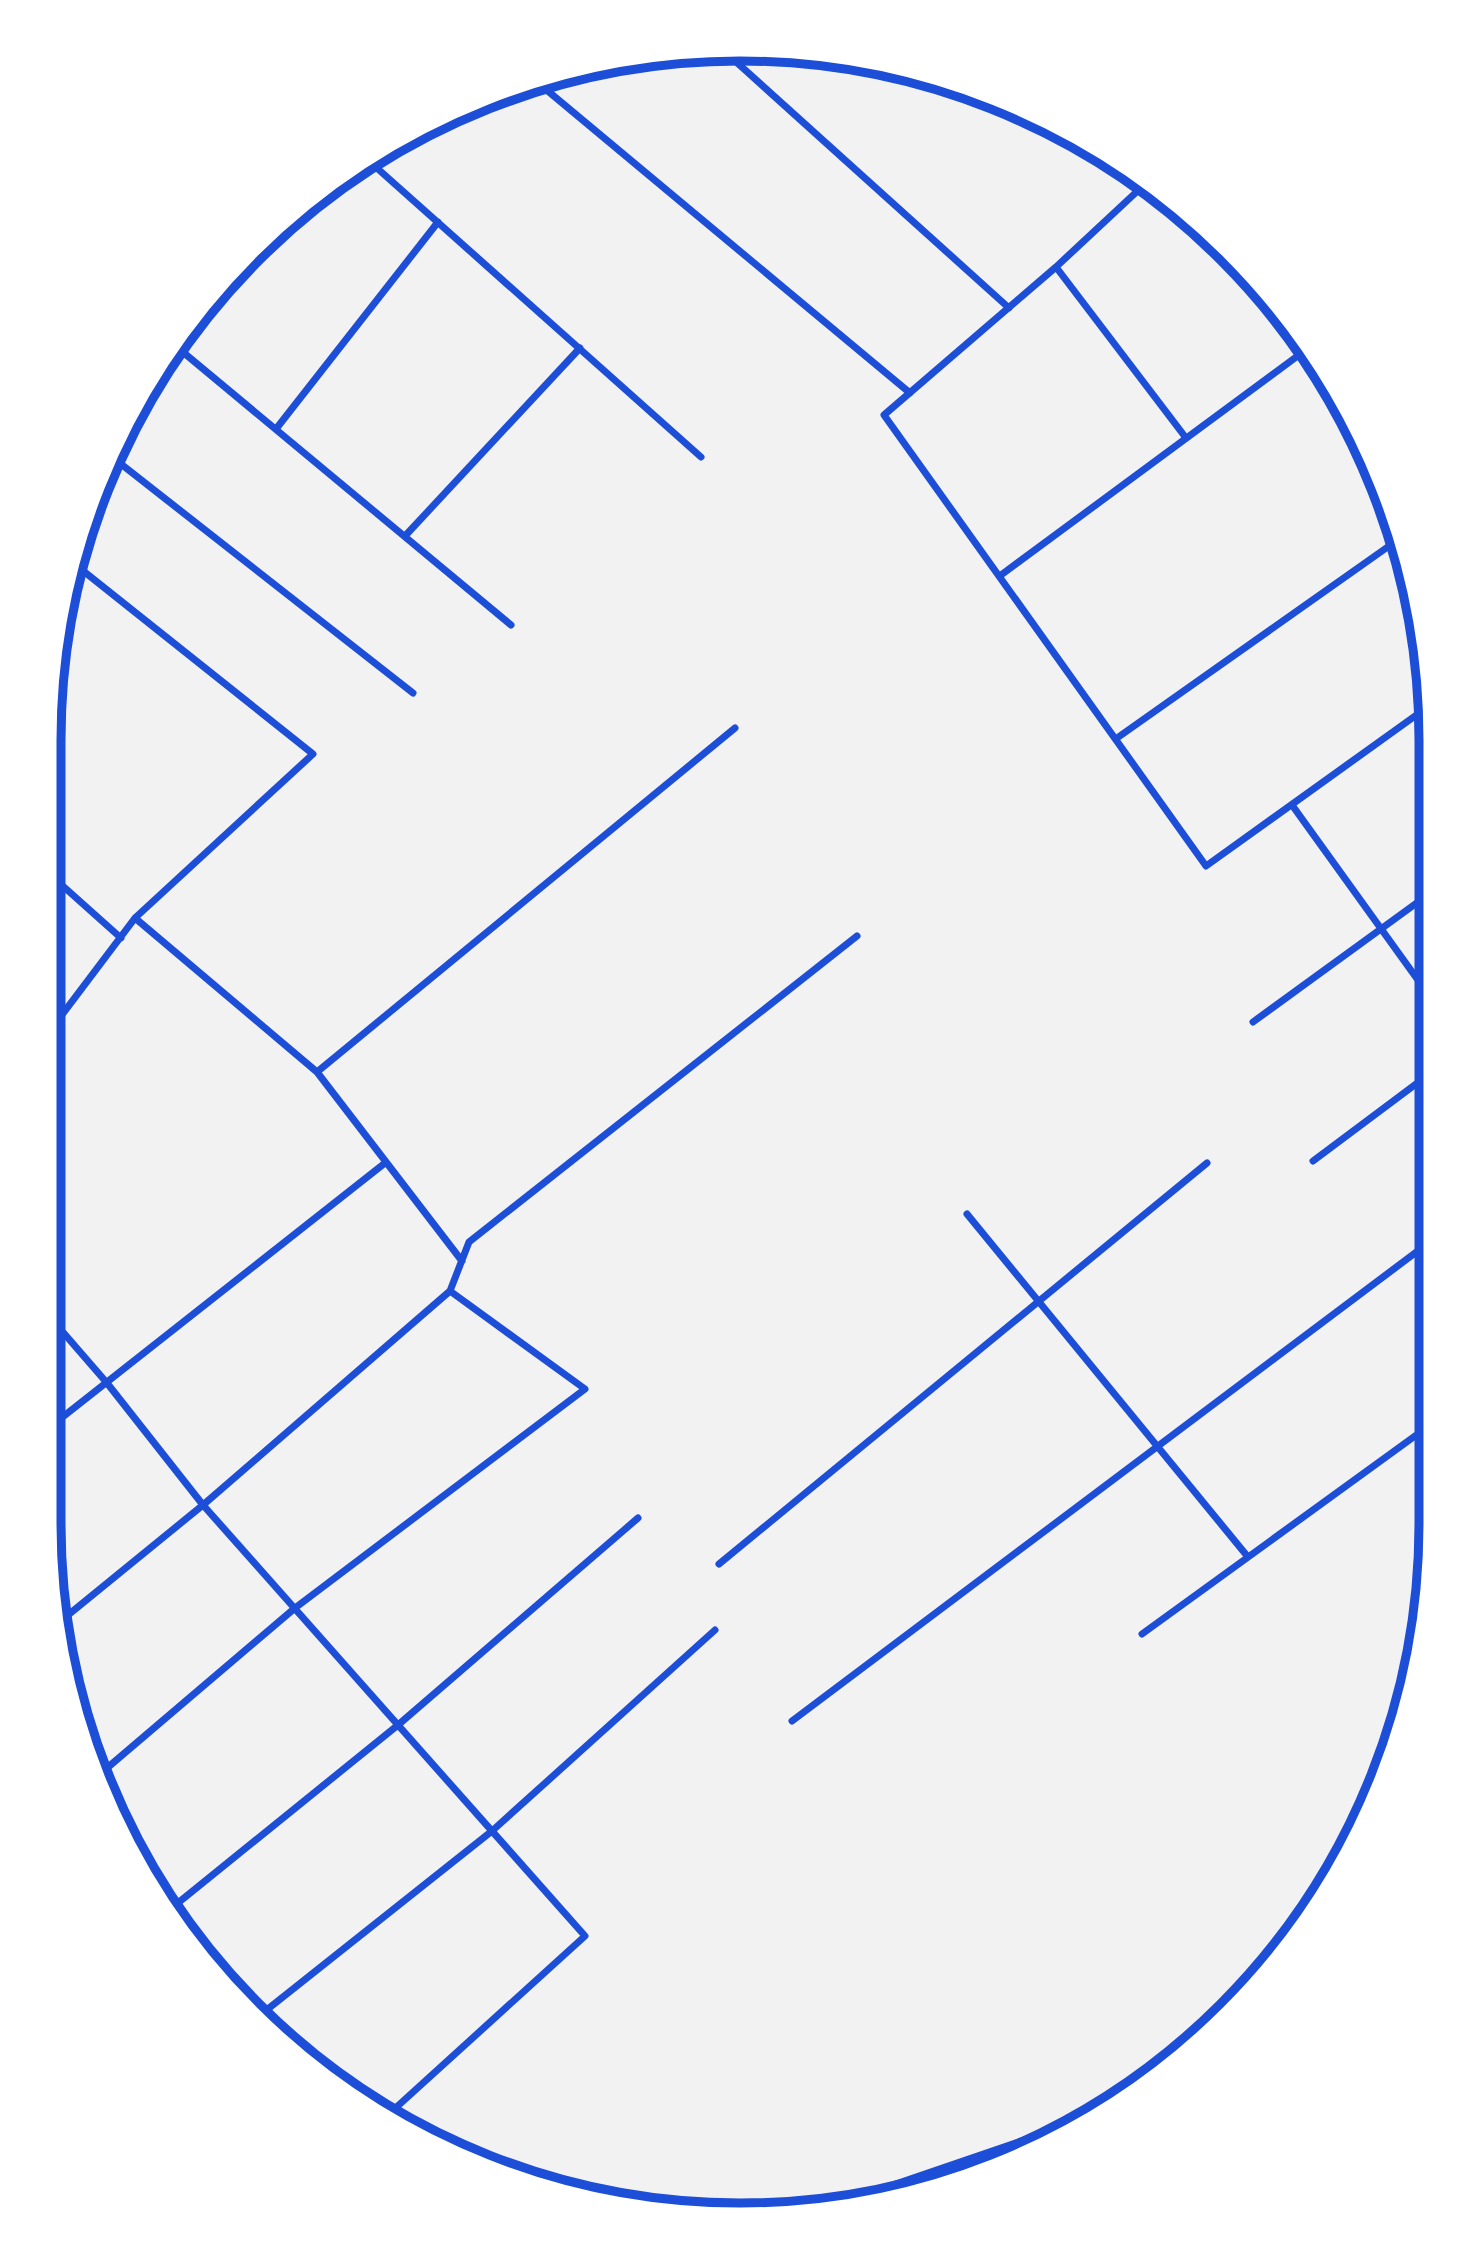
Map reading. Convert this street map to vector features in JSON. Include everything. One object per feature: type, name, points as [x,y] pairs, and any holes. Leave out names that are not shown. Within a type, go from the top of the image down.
[{"type":"street","points":[[735,61],[1009,308]]},
{"type":"street","points":[[546,90],[910,393]]},
{"type":"street","points":[[376,168],[702,457]]},
{"type":"street","points":[[1138,191],[1056,267],[884,415],[1206,866],[1418,715]]},
{"type":"street","points":[[276,429],[438,222]]},
{"type":"street","points":[[1056,267],[1186,438]]},
{"type":"street","points":[[405,536],[580,348]]},
{"type":"street","points":[[184,353],[511,625]]},
{"type":"street","points":[[1000,575],[1298,355]]},
{"type":"street","points":[[120,464],[413,693]]},
{"type":"street","points":[[1117,738],[1390,545]]},
{"type":"street","points":[[61,1016],[135,918],[313,754],[83,570]]},
{"type":"street","points":[[317,1072],[735,728]]},
{"type":"street","points":[[1292,805],[1419,981]]},
{"type":"street","points":[[61,883],[121,938]]},
{"type":"street","points":[[1253,1022],[1419,901]]},
{"type":"street","points":[[135,918],[317,1072],[462,1261]]},
{"type":"street","points":[[67,1616],[203,1505],[450,1291],[469,1242],[857,936]]},
{"type":"street","points":[[1313,1161],[1419,1082]]},
{"type":"street","points":[[61,1418],[385,1163]]},
{"type":"street","points":[[719,1564],[1207,1163]]},
{"type":"street","points":[[967,1214],[1248,1557]]},
{"type":"street","points":[[792,1721],[1419,1250]]},
{"type":"street","points":[[107,1768],[295,1608],[584,1389],[450,1291]]},
{"type":"street","points":[[61,1330],[107,1383],[203,1505],[585,1936],[395,2108]]},
{"type":"street","points":[[1142,1634],[1419,1433]]},
{"type":"street","points":[[178,1903],[398,1725],[638,1518]]},
{"type":"street","points":[[266,2010],[492,1831],[715,1630]]},
{"type":"path","points":[[880,2188],[1038,2134]]}]
